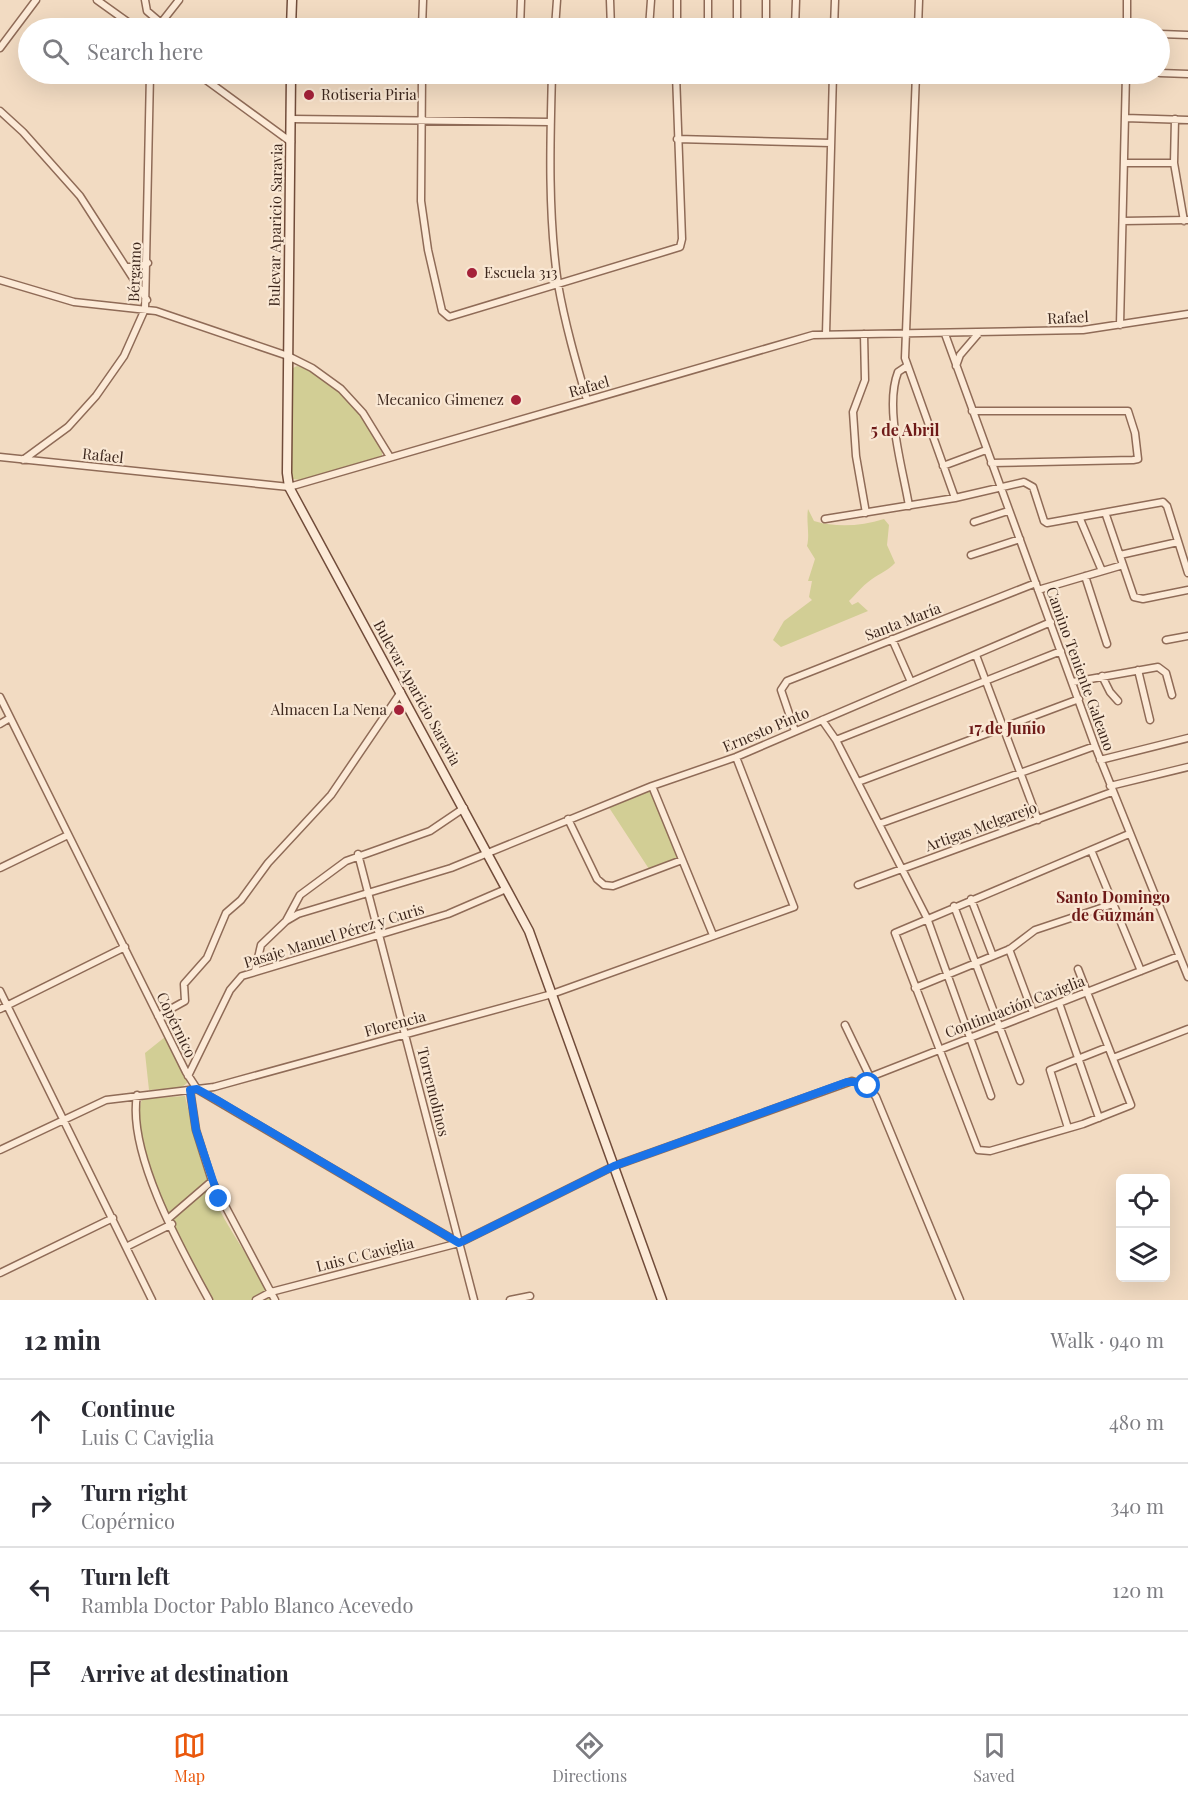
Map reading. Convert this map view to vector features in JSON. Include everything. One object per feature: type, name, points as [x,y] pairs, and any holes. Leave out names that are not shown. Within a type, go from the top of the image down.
[{"type":"street","points":[[22,18],[36,0]]},
{"type":"street","points":[[97,0],[122,18]]},
{"type":"street","points":[[145,0],[147,11],[153,18]]},
{"type":"street","points":[[165,18],[179,0]]},
{"type":"street","points":[[291,18],[292,0]]},
{"type":"street","points":[[423,0],[423,18]]},
{"type":"street","points":[[520,18],[521,0]]},
{"type":"street","points":[[556,18],[557,0]]},
{"type":"street","points":[[610,0],[611,18]]},
{"type":"street","points":[[650,18],[651,0]]},
{"type":"street","points":[[676,18],[677,0]]},
{"type":"street","points":[[708,0],[708,18]]},
{"type":"street","points":[[737,0],[737,18]]},
{"type":"street","points":[[766,0],[766,18]]},
{"type":"street","points":[[795,0],[795,18]]},
{"type":"street","points":[[834,18],[835,0]]},
{"type":"street","points":[[918,18],[919,0]]},
{"type":"street","points":[[1127,0],[1127,18]]},
{"type":"street","points":[[0,48],[18,24]]},
{"type":"street","points":[[1170,34],[1188,35]]},
{"type":"street","points":[[1170,73],[1188,74]]},
{"type":"street","name":"Bérgamo","points":[[23,460],[68,427],[96,396],[130,346],[146,309],[150,84]]},
{"type":"street","points":[[212,84],[291,142]]},
{"type":"street","name":"Bulevar Aparicio Saravia","points":[[291,84],[289,487],[529,931],[662,1300]]},
{"type":"street","points":[[422,84],[422,211],[442,311],[449,316],[680,247],[682,239],[676,84]]},
{"type":"street","points":[[552,84],[551,206],[558,285],[587,400]]},
{"type":"street","points":[[826,334],[833,84]]},
{"type":"street","points":[[916,84],[907,366],[955,498]]},
{"type":"street","points":[[1120,325],[1126,84]]},
{"type":"street","points":[[0,111],[23,132],[80,196],[147,300]]},
{"type":"street","points":[[1125,118],[1188,120]]},
{"type":"street","points":[[291,119],[550,122]]},
{"type":"street","points":[[1123,221],[1186,221],[1174,163],[1175,119]]},
{"type":"street","points":[[677,139],[831,143]]},
{"type":"street","points":[[1124,163],[1174,163]]},
{"type":"street","points":[[126,267],[148,263]]},
{"type":"street","points":[[0,280],[74,302],[146,309],[288,356],[312,368],[348,396],[363,413],[390,457]]},
{"type":"street","name":"Rafael","points":[[0,457],[289,487],[804,337],[826,334],[978,334],[1083,330],[1188,314]]},
{"type":"street","points":[[864,334],[865,380],[853,412],[856,456],[866,513]]},
{"type":"street","name":"Camino Teniente Galeano","points":[[945,334],[1100,760],[1188,977]]},
{"type":"street","points":[[956,366],[960,355],[978,334]]},
{"type":"street","points":[[907,366],[898,372],[894,415],[909,506]]},
{"type":"street","points":[[972,411],[1128,411],[1135,433],[1138,457],[1133,460],[1070,463],[991,463]]},
{"type":"street","points":[[943,466],[986,450]]},
{"type":"street","points":[[825,519],[955,498],[1000,487],[1030,483],[1044,521],[1047,523],[1106,515],[1163,502],[1167,506],[1188,573]]},
{"type":"street","points":[[974,522],[1008,510]]},
{"type":"street","points":[[1106,515],[1136,598],[1143,599],[1188,590]]},
{"type":"street","points":[[1080,519],[1102,571]]},
{"type":"street","points":[[971,555],[1020,539]]},
{"type":"street","points":[[1120,555],[1178,542]]},
{"type":"street","name":"Santa María","points":[[795,731],[781,694],[781,686],[787,681],[892,639],[1037,586],[1123,565]]},
{"type":"street","points":[[1084,576],[1107,644]]},
{"type":"street","name":"Ernesto Pinto","points":[[286,921],[298,914],[451,868],[652,786],[736,757],[1051,622]]},
{"type":"street","points":[[1166,640],[1188,636]]},
{"type":"street","points":[[892,639],[911,682]]},
{"type":"street","points":[[836,740],[1061,651]]},
{"type":"street","points":[[976,655],[1022,772],[1038,820]]},
{"type":"street","points":[[1073,682],[1161,668],[1166,673],[1172,694]]},
{"type":"street","points":[[1138,670],[1150,720]]},
{"type":"street","points":[[1102,676],[1110,692],[1118,701]]},
{"type":"street","points":[[158,1016],[185,1001],[184,984],[207,958],[226,913],[242,900],[268,863],[331,795],[401,692]]},
{"type":"street","name":"Copérnico","points":[[0,697],[194,1090],[459,1243]]},
{"type":"street","points":[[858,782],[1079,699]]},
{"type":"street","points":[[0,724],[10,718]]},
{"type":"street","points":[[822,720],[836,740],[927,918],[991,1096]]},
{"type":"street","points":[[1100,760],[1188,738]]},
{"type":"street","points":[[879,824],[1095,746]]},
{"type":"street","name":"Florencia","points":[[0,1150],[106,1100],[194,1090],[552,994],[794,907],[736,757]]},
{"type":"street","name":"Artigas Melgarejo","points":[[858,885],[1038,820],[1111,789],[1188,767]]},
{"type":"street","points":[[652,786],[713,935]]},
{"type":"street","points":[[255,971],[261,945],[286,921],[300,895],[358,854],[430,831],[464,808]]},
{"type":"street","points":[[568,819],[597,879],[604,885],[613,886],[682,860]]},
{"type":"street","points":[[1078,969],[1131,1105],[1068,1128],[980,1151],[974,1146],[895,933],[954,906],[1129,834]]},
{"type":"street","points":[[0,868],[68,835]]},
{"type":"street","points":[[1090,850],[1141,971]]},
{"type":"street","name":"Torremolinos","points":[[358,854],[474,1300]]},
{"type":"street","name":"Pasaje Manuel Pérez y Curis","points":[[188,1077],[233,983],[242,976],[448,914],[506,889]]},
{"type":"street","points":[[971,899],[993,956]]},
{"type":"street","points":[[915,988],[1009,949],[1035,930],[1113,904]]},
{"type":"street","points":[[954,906],[1020,1081]]},
{"type":"street","points":[[0,1009],[125,948]]},
{"type":"street","points":[[1009,949],[1033,1013]]},
{"type":"street","name":"Continuación Caviglia","points":[[864,1084],[870,1077],[1179,956]]},
{"type":"street","points":[[0,991],[152,1300]]},
{"type":"street","points":[[1059,1003],[1100,1118]]},
{"type":"street","points":[[845,1024],[870,1077]]},
{"type":"street","points":[[1113,1058],[1188,1029]]},
{"type":"street","points":[[1068,1128],[1050,1070],[1108,1047]]},
{"type":"street","name":"Luis C Caviglia","points":[[256,1300],[271,1292],[459,1243],[614,1166],[847,1082],[864,1084]]},
{"type":"street","points":[[864,1084],[876,1097],[960,1300]]},
{"type":"street","points":[[194,1090],[196,1130],[212,1181],[275,1300]]},
{"type":"street","points":[[137,1095],[135,1117],[138,1140],[149,1176],[209,1300]]},
{"type":"street","points":[[126,1247],[170,1221],[212,1181]]},
{"type":"street","points":[[0,1274],[113,1218]]},
{"type":"street","points":[[510,1300],[530,1296]]},
{"type":"shaded area","points":[[297,366],[324,379],[347,399],[382,449],[382,456],[300,480],[293,479],[291,476],[291,369]]},
{"type":"shaded area","points":[[808,509],[814,521],[831,525],[858,525],[884,519],[889,525],[887,545],[895,563],[868,582],[849,601],[852,605],[858,602],[868,611],[781,647],[773,640],[784,621],[812,600],[809,597],[812,581],[808,581],[815,559],[807,546]]},
{"type":"shaded area","points":[[646,792],[652,792],[678,856],[676,860],[649,869],[608,806]]},
{"type":"shaded area","points":[[165,1037],[187,1077],[187,1083],[181,1088],[149,1090],[145,1053]]},
{"type":"shaded area","points":[[185,1096],[211,1190],[225,1220],[272,1300],[213,1300],[162,1201],[143,1144],[139,1119],[142,1099]]},
{"type":"place","name":"Rotiseria Piria","points":[[309,95]]},
{"type":"place","name":"Escuela 313","points":[[472,273]]},
{"type":"place","name":"Mecanico Gimenez","points":[[516,400]]},
{"type":"place","name":"Almacen La Nena","points":[[399,710]]},
{"type":"district","name":"5 de Abril","points":[[905,430]]},
{"type":"district","name":"17 de Junio","points":[[1007,728]]},
{"type":"district","name":"Santo Domingo de Guzmán","points":[[1113,906]]},
{"type":"route","points":[[219,1199],[196,1130],[190,1090],[197,1089],[217,1100],[459,1243],[614,1166],[847,1082],[859,1082],[868,1086]]}]
